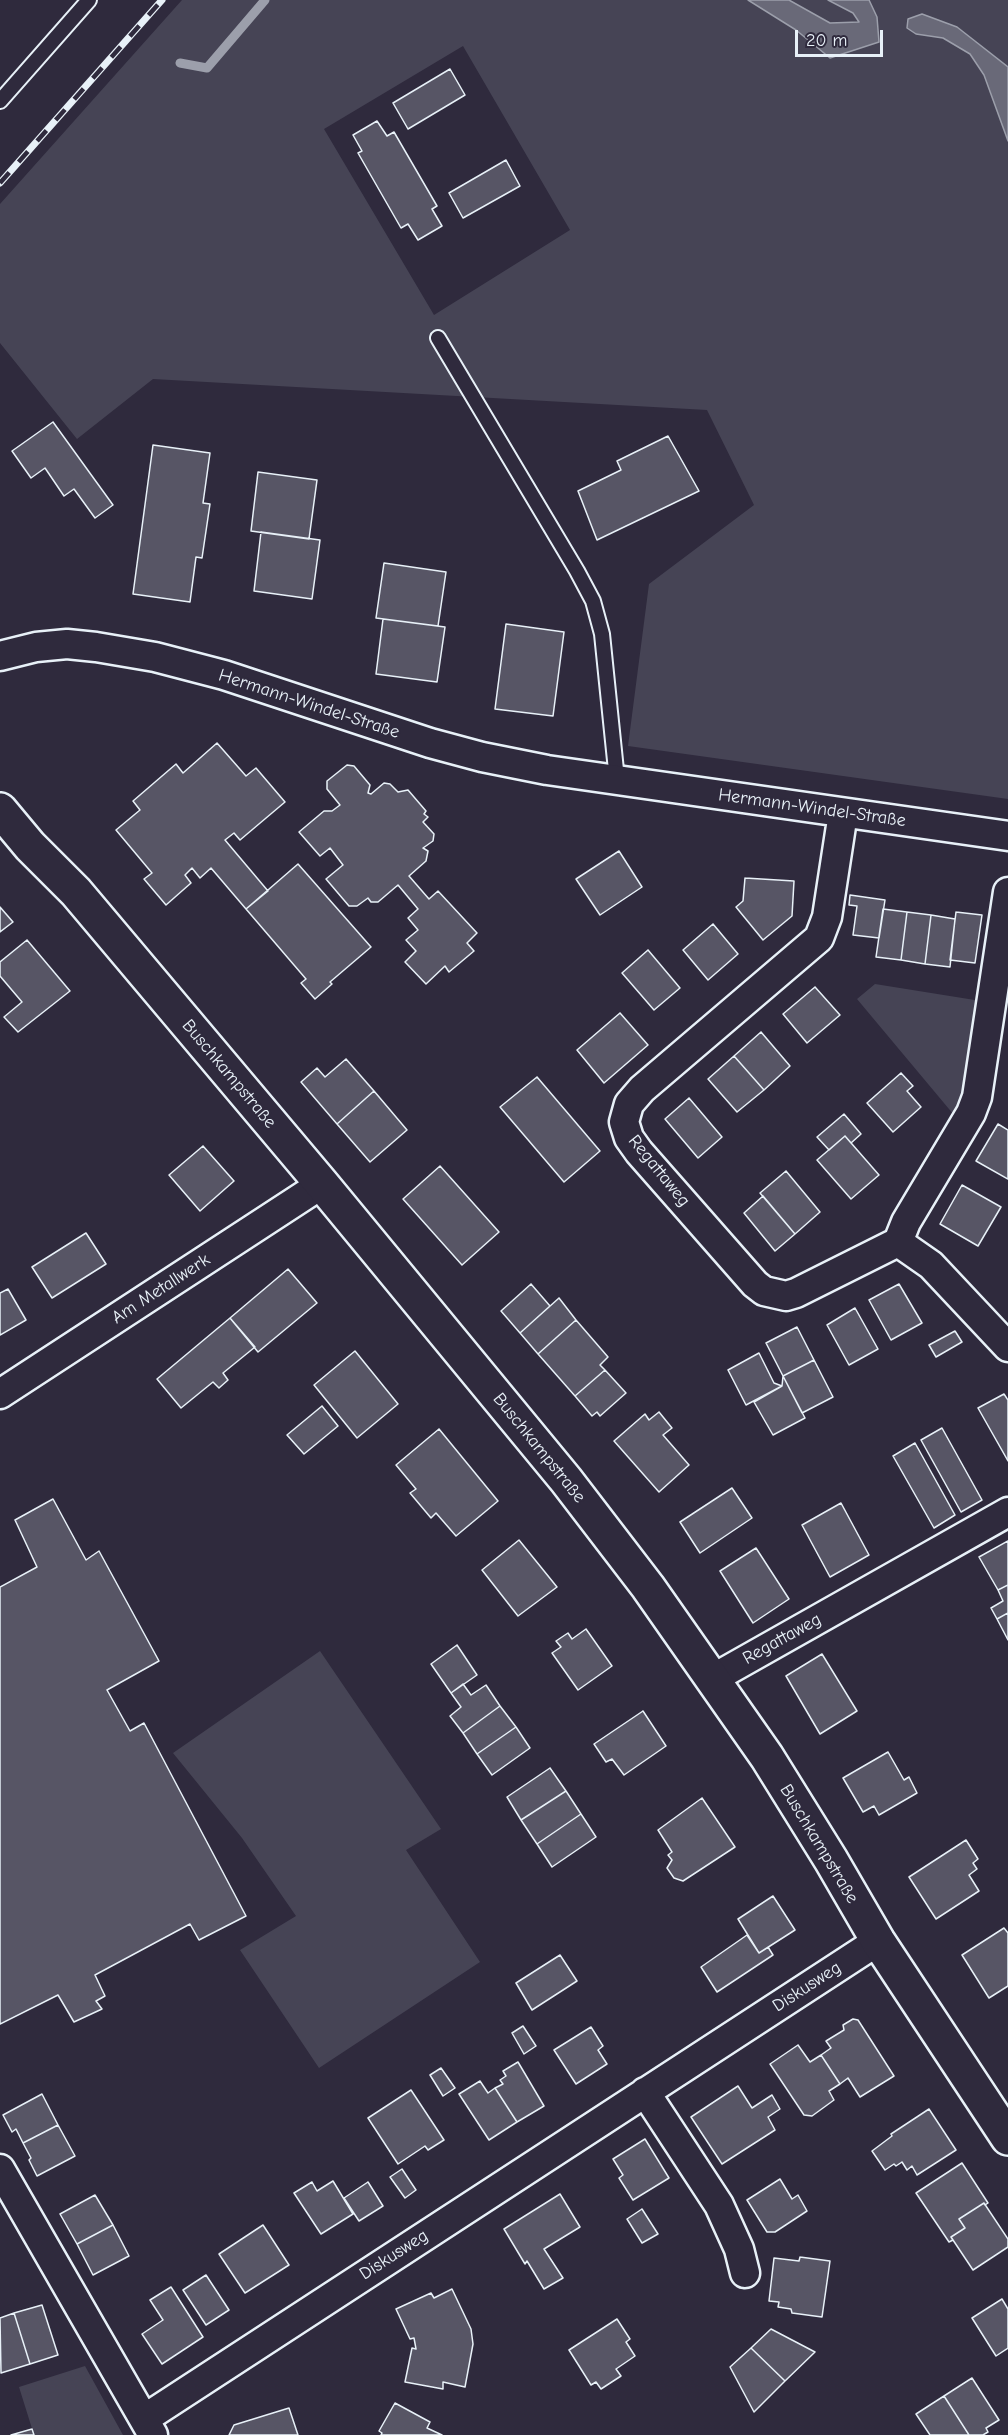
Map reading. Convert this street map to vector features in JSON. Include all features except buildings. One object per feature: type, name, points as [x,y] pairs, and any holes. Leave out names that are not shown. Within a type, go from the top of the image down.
[{"type":"main road","name":"Buschkampstraße","points":[[0,810],[30,846],[76,892],[322,1184],[566,1480],[648,1587],[714,1678],[767,1757],[878,1941],[1008,2138]]},
{"type":"street","name":"Hermann-Windel-Straße","points":[[0,656],[36,647],[67,644],[96,646],[155,657],[218,674],[430,743],[548,770],[1008,836]]},
{"type":"street","name":"Regattaweg","points":[[843,813],[827,917],[819,938],[642,1089],[629,1104],[624,1122],[629,1138],[639,1152],[755,1284],[764,1291],[786,1296],[796,1293],[898,1242]]},
{"type":"street","points":[[1008,892],[977,1096],[971,1113],[906,1222],[898,1242],[931,1265],[1008,1347]]},
{"type":"street","name":"Am Metallwerk","points":[[0,1394],[322,1184]]},
{"type":"street","name":"Regattaweg","points":[[714,1678],[1008,1512]]},
{"type":"street","name":"Diskusweg","points":[[0,2169],[148,2427],[645,2092],[878,1941]]},
{"type":"street","points":[[645,2092],[719,2205],[735,2240],[744,2273]]},
{"type":"lane","points":[[0,101],[89,0]]},
{"type":"lane","points":[[438,338],[593,601],[603,634],[617,780]]},
{"type":"shaded area","points":[[182,0],[1008,0],[1008,799],[628,746],[649,584],[754,505],[707,410],[153,379],[77,439],[0,343],[0,204]],"holes":[[[463,46],[570,230],[434,315],[324,129]]]},
{"type":"shaded area","points":[[875,984],[981,1001],[968,1087],[954,1115],[857,999]]},
{"type":"shaded area","points":[[320,1651],[441,1829],[406,1850],[480,1962],[319,2068],[240,1950],[296,1916],[242,1838],[173,1753]]},
{"type":"shaded area","points":[[85,2366],[123,2435],[34,2435],[19,2387]]},
{"type":"water","points":[[748,0],[789,0],[830,23],[859,22],[853,13],[828,0],[869,0],[877,17],[879,42],[830,58],[796,30]]},
{"type":"water","points":[[922,14],[957,27],[1008,67],[1008,141],[984,75],[970,54],[943,38],[916,34],[907,28],[908,19]]},
{"type":"waterway","points":[[180,63],[207,68],[265,0]]},
{"type":"railway","points":[[0,183],[162,0]]}]
